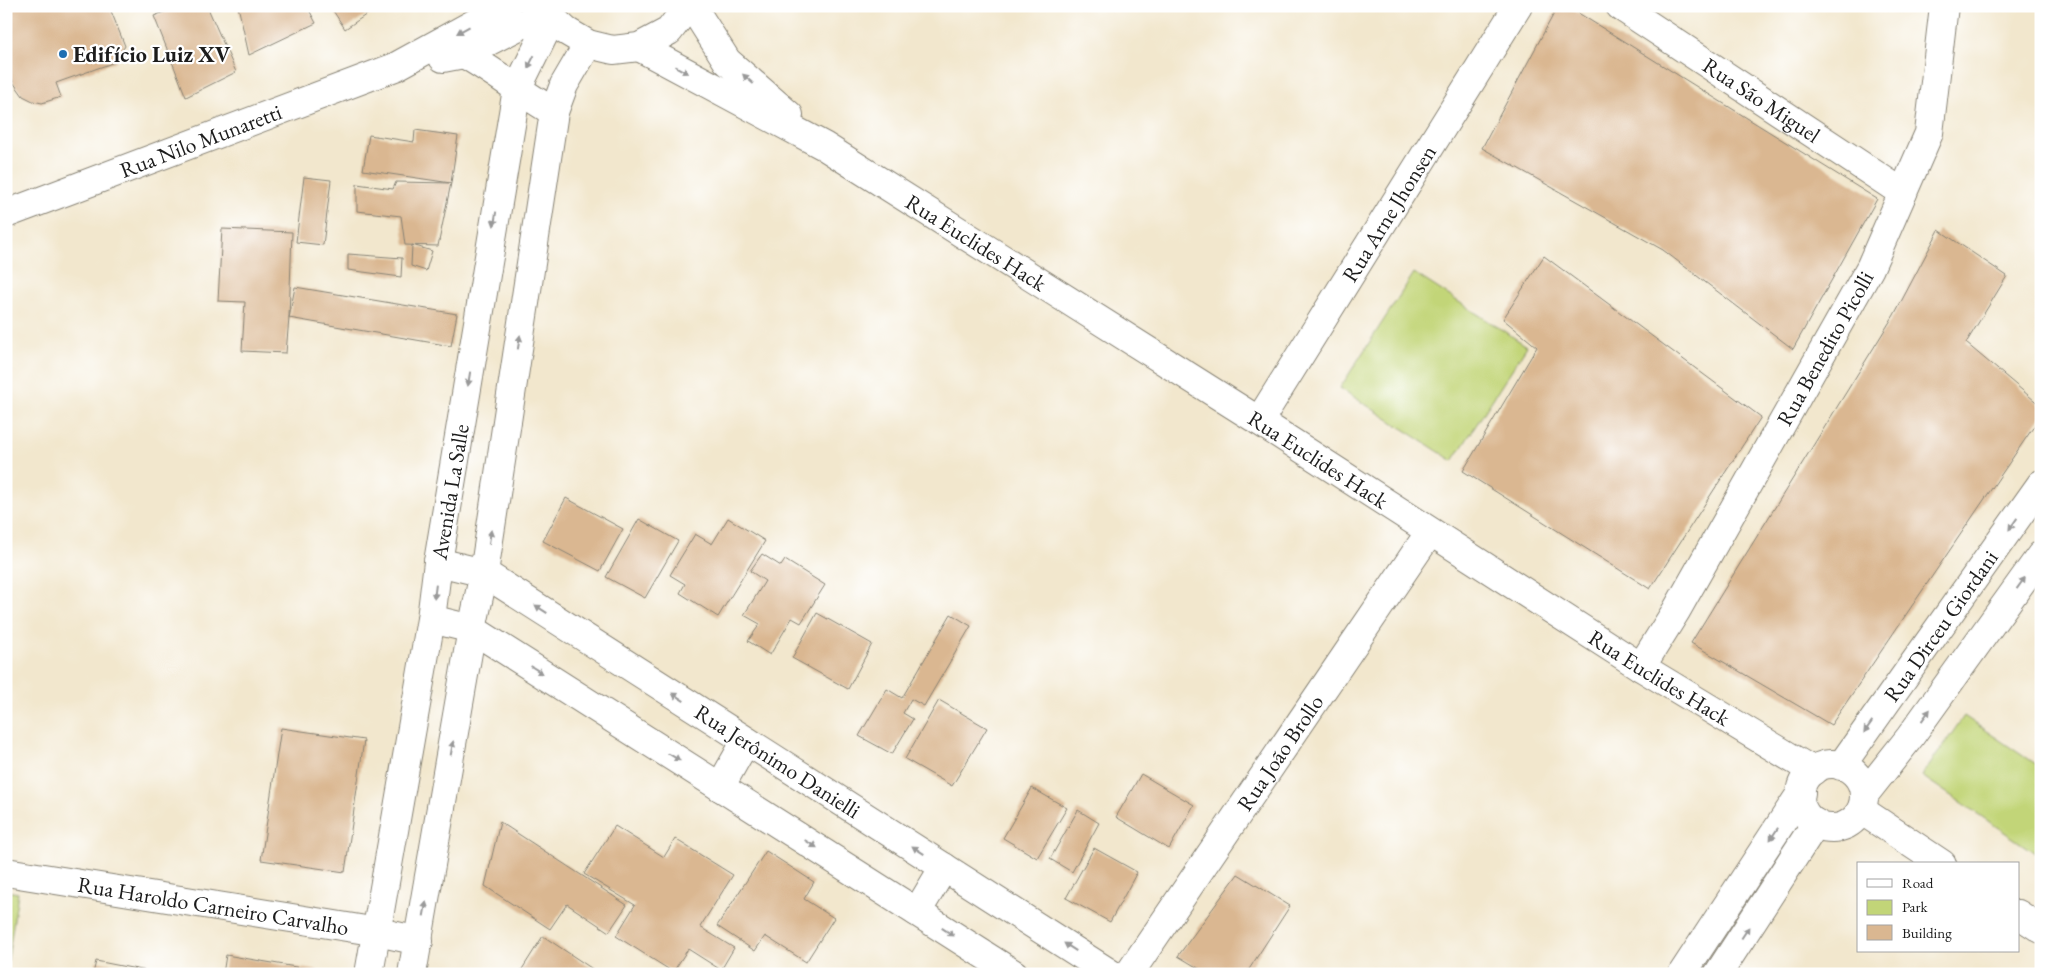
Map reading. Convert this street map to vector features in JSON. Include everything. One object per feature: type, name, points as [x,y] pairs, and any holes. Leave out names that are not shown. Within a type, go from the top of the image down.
[{"type":"street","name":"Rua Nilo Munaretti","points":[[6,214],[395,67],[506,6]]},
{"type":"street","points":[[549,12],[566,31],[588,44],[613,50],[640,47],[669,31],[690,6]]},
{"type":"street","name":"Rua Euclides Hack","points":[[690,6],[728,61],[824,146]]},
{"type":"street","name":"Rua Arne Jhonsen","points":[[1260,421],[1518,6]]},
{"type":"street","name":"Rua São Miguel","points":[[1620,6],[1904,193]]},
{"type":"street","name":"Rua Benedito Picolli","points":[[1641,667],[1676,611],[1870,268],[1929,133],[1944,6]]},
{"type":"street","name":"Rua Nilo Munaretti","points":[[395,67],[464,54],[549,12]]},
{"type":"street","name":"Avenida La Salle","points":[[369,974],[378,932],[431,619],[438,562],[516,90],[549,12]]},
{"type":"street","name":"Avenida La Salle","points":[[412,974],[472,629],[484,573],[554,112],[564,85],[588,44]]},
{"type":"street","name":"Rua Euclides Hack","points":[[640,47],[824,146],[1260,421],[1641,667],[1807,782]]},
{"type":"street","points":[[464,54],[490,69],[516,90],[554,112]]},
{"type":"street","name":"Rua Dirceu Giordani","points":[[1841,766],[2041,484]]},
{"type":"street","name":"Rua João Brollo","points":[[1129,974],[1430,532]]},
{"type":"street","name":"Rua Dirceu Giordani","points":[[1863,803],[2041,555]]},
{"type":"street","name":"Rua Jerônimo Danielli","points":[[438,562],[484,573],[1111,974]]},
{"type":"street","points":[[431,619],[472,629],[1014,974]]},
{"type":"street","points":[[720,787],[746,740]]},
{"type":"street","points":[[1807,782],[1802,806],[1809,819],[1816,823],[1822,827],[1838,828],[1852,822],[1863,803],[1860,781],[1850,770],[1841,766],[1826,765],[1807,782],[1689,963],[1720,971],[1816,823]]},
{"type":"street","points":[[1863,803],[1939,862]]},
{"type":"street","points":[[917,912],[944,867]]},
{"type":"street","name":"Rua Haroldo Carneiro Carvalho","points":[[6,872],[378,932],[419,941]]},
{"type":"street","points":[[2020,915],[2041,929]]},
{"type":"green space","points":[[1414,273],[1527,346],[1453,461],[1340,388]]},
{"type":"green space","points":[[1964,716],[2041,768],[2041,857],[1922,776]]},
{"type":"green space","points":[[6,891],[18,893],[6,972]]},
{"type":"building","name":"Edifício Luiz XV","points":[[6,6],[109,6],[125,46],[115,62],[56,83],[61,97],[42,103],[33,101],[23,96],[13,82],[6,65]]},
{"type":"building","points":[[179,6],[207,6],[236,72],[186,97],[154,16]]},
{"type":"building","points":[[238,6],[307,6],[316,23],[249,55]]},
{"type":"building","points":[[330,6],[379,6],[345,29]]},
{"type":"building","points":[[1558,6],[1567,6],[1877,199],[1793,349],[1663,250],[1482,148]]},
{"type":"building","points":[[415,130],[458,136],[451,183],[363,170],[369,135],[414,142]]},
{"type":"building","points":[[304,177],[331,180],[323,245],[296,242]]},
{"type":"building","points":[[396,182],[451,183],[438,246],[405,245],[401,216],[357,211],[357,184],[393,189]]},
{"type":"building","points":[[222,229],[292,232],[286,353],[242,351],[245,302],[218,301]]},
{"type":"building","points":[[1939,230],[2007,276],[1966,343],[2041,406],[2041,416],[1831,725],[1691,643],[1894,315]]},
{"type":"building","points":[[412,245],[432,251],[426,271],[411,266]]},
{"type":"building","points":[[348,254],[402,258],[401,277],[348,270]]},
{"type":"building","points":[[1544,256],[1761,417],[1650,589],[1463,471],[1537,347],[1503,319]]},
{"type":"building","points":[[295,287],[457,314],[451,346],[289,318]]},
{"type":"building","points":[[566,498],[623,529],[600,571],[543,541]]},
{"type":"building","points":[[728,518],[765,541],[718,617],[680,593],[685,584],[670,575],[695,534],[712,544]]},
{"type":"building","points":[[639,519],[678,541],[645,598],[606,577]]},
{"type":"building","points":[[762,554],[781,566],[785,560],[825,585],[801,623],[792,618],[770,655],[748,641],[760,624],[744,615],[765,581],[750,571]]},
{"type":"building","points":[[817,613],[872,644],[848,689],[792,658]]},
{"type":"building","points":[[951,614],[971,626],[924,706],[911,699],[903,713],[913,719],[892,754],[859,736],[887,689],[902,698]]},
{"type":"building","points":[[939,700],[987,728],[952,786],[905,759]]},
{"type":"building","points":[[281,728],[364,740],[345,872],[261,860]]},
{"type":"building","points":[[1141,774],[1194,805],[1169,849],[1116,817]]},
{"type":"building","points":[[1032,788],[1067,808],[1037,858],[1003,838]]},
{"type":"building","points":[[1078,810],[1099,823],[1072,872],[1050,859]]},
{"type":"building","points":[[500,822],[627,905],[609,932],[567,904],[550,929],[485,886]]},
{"type":"building","points":[[615,826],[664,857],[675,839],[733,875],[700,927],[734,948],[721,970],[688,949],[673,972],[616,936],[635,905],[584,874]]},
{"type":"building","points":[[1094,848],[1137,872],[1110,922],[1066,898]]},
{"type":"building","points":[[766,851],[814,882],[804,899],[834,918],[806,962],[765,936],[755,951],[717,926]]},
{"type":"building","points":[[1238,874],[1290,906],[1246,974],[1208,974],[1178,956]]},
{"type":"building","points":[[543,936],[600,974],[519,974]]},
{"type":"building","points":[[226,955],[319,971],[319,974],[223,974]]},
{"type":"building","points":[[96,961],[157,973],[157,974],[93,974]]},
{"type":"place","name":"Edifício Luiz XV","points":[[63,54]]}]
